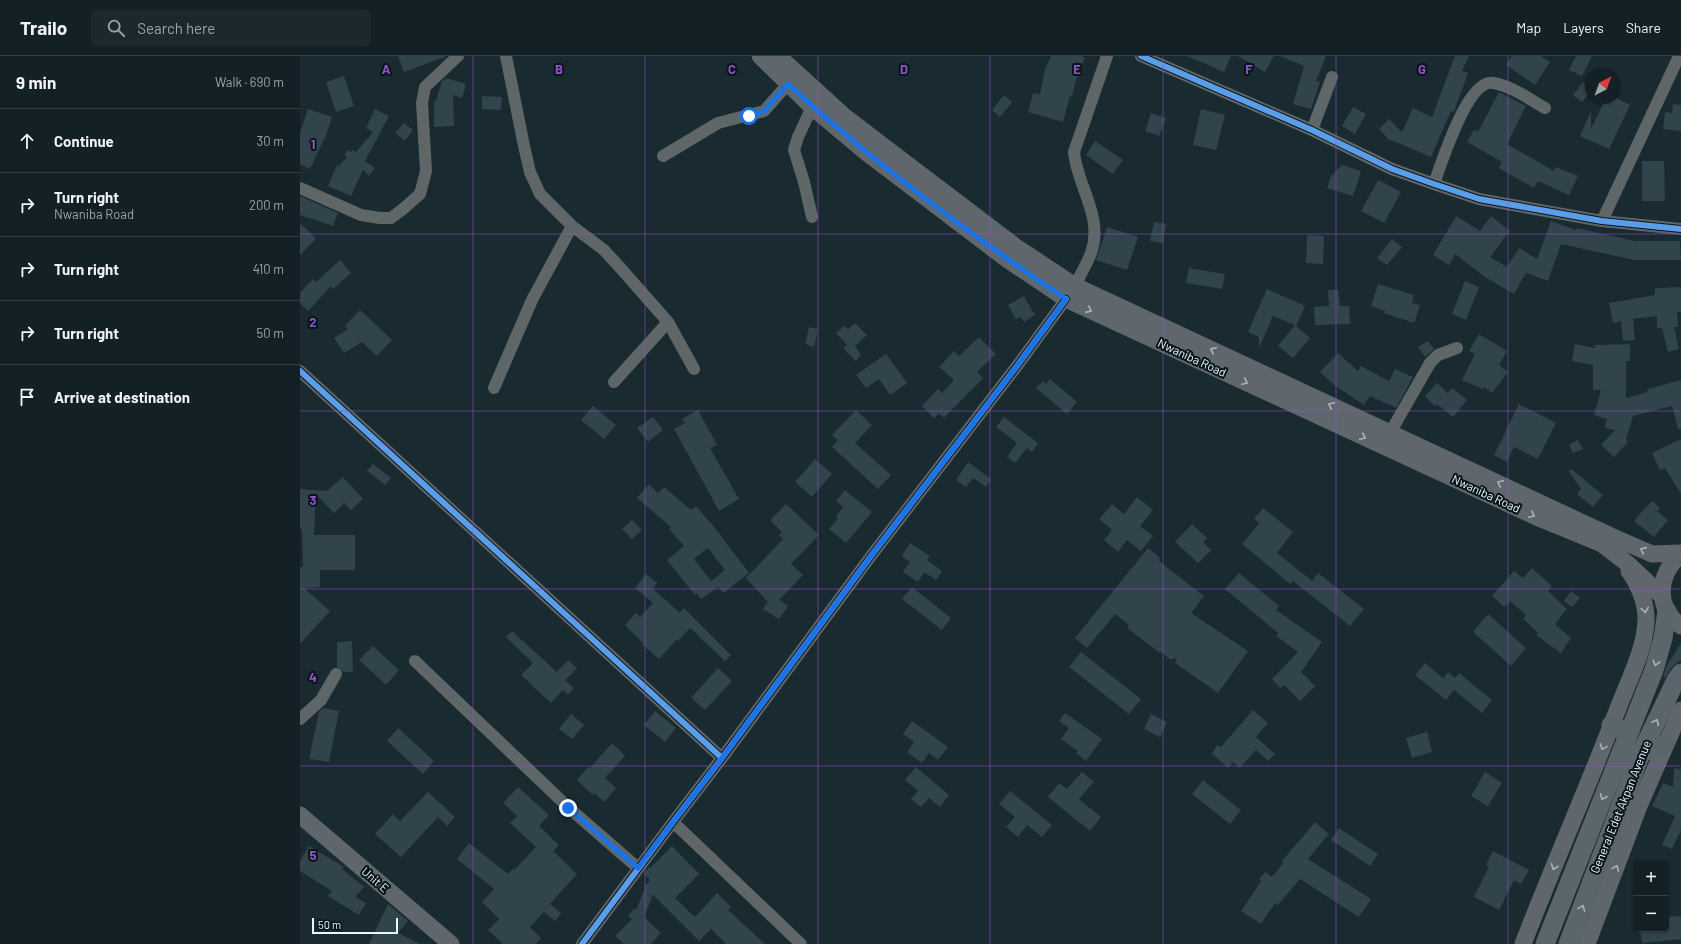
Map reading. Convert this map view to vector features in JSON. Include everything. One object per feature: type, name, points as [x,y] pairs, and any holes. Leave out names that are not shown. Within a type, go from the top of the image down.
[{"type":"main road","name":"Nwaniba Road","points":[[760,56],[812,107],[867,153],[990,246],[1070,292],[1541,519],[1602,544],[1628,564],[1665,604],[1676,622],[1681,626]]},
{"type":"main road","points":[[778,56],[844,116],[1016,247],[1070,292],[1390,433],[1652,554],[1681,554]]},
{"type":"main road","points":[[1524,944],[1612,725],[1643,642],[1646,616],[1642,597],[1634,578],[1624,564],[1602,544]]},
{"type":"main road","points":[[1545,944],[1654,670],[1663,638],[1665,604],[1663,583],[1666,572],[1673,561],[1681,554]]},
{"type":"main road","name":"General Edet Akpan Avenue","points":[[1568,944],[1641,753],[1676,680],[1681,673]]},
{"type":"main road","points":[[1587,944],[1665,744],[1681,713]]},
{"type":"main road","points":[[1612,725],[1629,733]]},
{"type":"main road","points":[[1641,753],[1665,744]]},
{"type":"main road","name":"Unit E","points":[[300,815],[451,944]]},
{"type":"street","points":[[300,188],[361,215],[391,218],[403,209],[420,194],[426,171],[422,103],[425,87],[458,56]]},
{"type":"street","points":[[506,56],[530,172],[540,194],[572,226],[604,250],[668,322],[694,369]]},
{"type":"street","points":[[582,944],[871,556],[1017,366],[1070,292],[1091,253],[1095,237],[1094,219],[1075,162],[1074,152],[1107,56]]},
{"type":"street","points":[[1141,56],[1312,130],[1392,169],[1479,199],[1602,221],[1681,229]]},
{"type":"street","points":[[1602,221],[1679,56]]},
{"type":"street","points":[[1312,130],[1332,77]]},
{"type":"street","points":[[1434,184],[1464,109],[1473,94],[1483,85],[1492,82],[1510,88],[1545,108]]},
{"type":"street","points":[[663,156],[718,123],[764,111],[788,84]]},
{"type":"street","points":[[812,107],[798,137],[794,150],[804,182],[812,217]]},
{"type":"street","points":[[494,388],[532,300],[572,226]]},
{"type":"street","points":[[614,382],[668,322]]},
{"type":"street","points":[[1390,433],[1430,363],[1438,355],[1457,348]]},
{"type":"street","points":[[300,370],[722,758]]},
{"type":"street","points":[[415,662],[568,808],[638,868]]},
{"type":"street","points":[[300,719],[321,700],[336,674]]},
{"type":"street","points":[[673,822],[801,944]]},
{"type":"building","points":[[398,56],[445,56],[445,57],[404,72]]},
{"type":"building","points":[[1051,56],[1081,56],[1085,58],[1076,80],[1072,97],[1070,96],[1063,122],[1028,112],[1033,93],[1040,94],[1045,69]]},
{"type":"building","points":[[1187,56],[1231,56],[1224,72]]},
{"type":"building","points":[[1238,56],[1274,56],[1265,72]]},
{"type":"building","points":[[1280,56],[1326,56],[1316,81],[1320,82],[1311,109],[1293,104],[1304,66]]},
{"type":"building","points":[[1455,56],[1469,56],[1462,71],[1468,73],[1454,112],[1451,111],[1431,157],[1391,140],[1390,141],[1379,129],[1389,119],[1402,132],[1413,108],[1432,117]]},
{"type":"building","points":[[1512,56],[1541,56],[1550,62],[1535,85],[1506,65]]},
{"type":"building","points":[[1576,56],[1592,56],[1582,76],[1569,70]]},
{"type":"building","points":[[344,76],[354,106],[336,112],[326,82]]},
{"type":"building","points":[[446,78],[466,84],[462,98],[453,95],[454,126],[434,127],[434,102],[436,101],[442,81]]},
{"type":"building","points":[[1583,82],[1585,84],[1585,98],[1582,102],[1573,95]]},
{"type":"building","points":[[1499,92],[1526,106],[1507,144],[1554,171],[1556,167],[1578,176],[1569,195],[1538,181],[1534,188],[1499,168],[1502,162],[1467,142],[1474,130],[1478,132]]},
{"type":"building","points":[[1004,95],[1012,102],[1000,117],[992,110]]},
{"type":"building","points":[[482,96],[502,97],[501,110],[482,109]]},
{"type":"building","points":[[1621,100],[1630,105],[1609,149],[1580,136],[1591,111],[1591,129],[1603,104],[1621,104]]},
{"type":"building","points":[[1673,104],[1681,105],[1681,131],[1663,129],[1665,112],[1672,113]]},
{"type":"building","points":[[1353,107],[1366,114],[1355,134],[1342,126]]},
{"type":"building","points":[[308,109],[332,117],[326,135],[310,169],[300,164],[300,133]]},
{"type":"building","points":[[375,109],[389,116],[365,161],[375,168],[369,176],[363,170],[351,196],[328,186],[337,165],[339,166],[347,157],[344,155],[348,150],[351,152],[353,150],[356,152],[373,132],[366,128]]},
{"type":"building","points":[[1201,109],[1225,115],[1216,150],[1193,145]]},
{"type":"building","points":[[1151,113],[1166,118],[1159,136],[1145,131]]},
{"type":"building","points":[[404,123],[413,130],[405,141],[395,133]]},
{"type":"building","points":[[1095,141],[1123,160],[1113,174],[1086,155]]},
{"type":"building","points":[[1642,161],[1664,161],[1665,201],[1642,201]]},
{"type":"building","points":[[1342,165],[1361,171],[1353,196],[1327,188],[1331,176]]},
{"type":"building","points":[[1378,180],[1401,192],[1384,223],[1361,211]]},
{"type":"building","points":[[300,196],[338,213],[333,226],[300,215]]},
{"type":"building","points":[[1456,216],[1480,231],[1491,216],[1510,231],[1490,257],[1507,267],[1519,248],[1537,259],[1551,221],[1576,230],[1577,228],[1635,241],[1680,241],[1681,260],[1634,260],[1561,244],[1548,281],[1526,273],[1514,294],[1485,277],[1455,254],[1449,265],[1433,255]]},
{"type":"building","points":[[1154,222],[1166,224],[1163,243],[1150,241]]},
{"type":"building","points":[[300,223],[316,239],[300,255]]},
{"type":"building","points":[[1107,227],[1138,237],[1127,270],[1096,260]]},
{"type":"building","points":[[1307,235],[1324,236],[1323,264],[1306,263]]},
{"type":"building","points":[[1392,239],[1402,247],[1387,265],[1377,258]]},
{"type":"building","points":[[340,260],[351,273],[333,289],[331,286],[308,311],[300,303],[300,293],[313,279],[316,282]]},
{"type":"building","points":[[1189,268],[1225,274],[1222,289],[1186,283]]},
{"type":"building","points":[[1465,281],[1479,287],[1466,320],[1452,314]]},
{"type":"building","points":[[1378,284],[1414,295],[1412,303],[1420,305],[1414,323],[1384,313],[1385,311],[1371,306]]},
{"type":"building","points":[[1681,287],[1681,312],[1677,312],[1678,327],[1674,327],[1679,349],[1668,352],[1662,328],[1657,328],[1657,316],[1633,319],[1635,340],[1623,341],[1621,321],[1613,323],[1609,303],[1655,295],[1655,288]]},
{"type":"building","points":[[1267,289],[1305,306],[1296,326],[1310,338],[1293,358],[1278,346],[1295,325],[1273,316],[1259,348],[1259,337],[1248,332]]},
{"type":"building","points":[[1328,290],[1338,290],[1340,306],[1349,306],[1350,324],[1315,325],[1314,307],[1329,306]]},
{"type":"building","points":[[1024,296],[1035,315],[1024,322],[1021,317],[1016,319],[1008,305]]},
{"type":"building","points":[[360,310],[392,340],[377,356],[362,342],[344,353],[334,338],[348,329],[345,326]]},
{"type":"building","points":[[855,323],[867,335],[855,346],[861,355],[856,361],[843,348],[847,345],[836,333],[844,326],[848,329]]},
{"type":"building","points":[[809,327],[818,329],[814,347],[805,344]]},
{"type":"building","points":[[1479,334],[1507,351],[1499,365],[1508,372],[1492,393],[1484,387],[1483,389],[1462,380],[1475,354],[1469,351]]},
{"type":"building","points":[[979,337],[996,354],[977,372],[983,378],[944,418],[939,413],[934,418],[922,406],[938,389],[942,393],[954,380],[939,367],[954,351],[959,356]]},
{"type":"building","points":[[1428,341],[1434,349],[1425,357],[1418,347]]},
{"type":"building","points":[[1575,344],[1595,348],[1595,345],[1630,344],[1630,361],[1626,361],[1626,398],[1648,392],[1647,389],[1681,380],[1681,429],[1678,429],[1672,406],[1633,416],[1626,440],[1628,442],[1614,457],[1601,445],[1615,430],[1605,428],[1607,419],[1594,415],[1601,390],[1593,390],[1593,365],[1572,361]]},
{"type":"building","points":[[1338,353],[1358,371],[1361,366],[1389,381],[1395,369],[1413,377],[1396,408],[1370,396],[1364,405],[1334,385],[1320,372]]},
{"type":"building","points":[[886,354],[907,383],[890,395],[879,379],[866,388],[856,375]]},
{"type":"building","points":[[1050,379],[1077,402],[1067,414],[1036,388],[1043,381],[1046,384]]},
{"type":"building","points":[[1437,383],[1448,393],[1452,388],[1467,400],[1453,417],[1437,404],[1435,406],[1425,396]]},
{"type":"building","points":[[1519,404],[1556,423],[1538,459],[1514,447],[1507,462],[1494,455]]},
{"type":"building","points":[[593,406],[616,425],[604,439],[581,420]]},
{"type":"building","points":[[698,410],[717,445],[710,448],[739,499],[719,511],[674,429],[685,423],[682,419]]},
{"type":"building","points":[[856,410],[872,425],[855,443],[891,475],[878,489],[832,447],[838,440],[832,435]]},
{"type":"building","points":[[653,417],[663,430],[648,442],[637,428]]},
{"type":"building","points":[[1004,417],[1038,443],[1032,452],[1027,448],[1015,463],[1007,457],[1017,443],[996,427]]},
{"type":"building","points":[[1681,439],[1681,494],[1665,468],[1660,470],[1652,453]]},
{"type":"building","points":[[1578,440],[1583,449],[1573,453],[1569,445]]},
{"type":"building","points":[[815,459],[832,474],[812,497],[795,482]]},
{"type":"building","points":[[968,462],[991,479],[986,487],[973,478],[966,487],[956,480]]},
{"type":"building","points":[[373,464],[391,478],[385,485],[367,471]]},
{"type":"building","points":[[1571,469],[1603,495],[1593,507],[1577,494],[1581,489],[1569,471]]},
{"type":"building","points":[[343,477],[363,499],[351,510],[344,503],[334,513],[316,494],[314,535],[355,535],[355,570],[320,570],[320,587],[304,588],[330,611],[300,644],[300,567],[303,567],[302,529],[300,529],[300,489],[327,491]]},
{"type":"building","points":[[649,484],[658,493],[664,487],[691,510],[696,506],[715,528],[749,573],[723,593],[718,587],[701,599],[697,593],[695,595],[667,560],[684,546],[669,529],[671,527],[637,498]],"holes":[[[708,548],[725,570],[711,581],[694,559]]]},
{"type":"building","points":[[845,490],[872,512],[846,543],[829,529],[838,518],[836,516],[843,507],[836,501]]},
{"type":"building","points":[[1137,497],[1153,510],[1140,526],[1153,536],[1141,551],[1127,540],[1118,552],[1104,540],[1112,530],[1099,519],[1112,504],[1124,514]]},
{"type":"building","points":[[1653,501],[1660,509],[1657,511],[1668,520],[1654,537],[1634,521]]},
{"type":"building","points":[[786,504],[819,535],[791,564],[803,575],[779,600],[788,606],[779,619],[763,609],[768,602],[746,578],[783,539],[779,535],[782,532],[770,520]]},
{"type":"building","points":[[1263,508],[1293,532],[1277,553],[1312,581],[1318,573],[1364,609],[1350,626],[1293,581],[1290,584],[1242,544],[1259,523],[1254,519]]},
{"type":"building","points":[[632,520],[642,530],[632,539],[622,529]]},
{"type":"building","points":[[1192,524],[1207,538],[1203,542],[1211,550],[1198,563],[1175,542]]},
{"type":"building","points":[[910,543],[930,556],[927,560],[942,571],[936,580],[924,572],[918,582],[903,572],[910,562],[902,556]]},
{"type":"building","points":[[1148,548],[1160,558],[1159,561],[1204,596],[1191,613],[1248,651],[1218,693],[1175,663],[1177,660],[1174,658],[1171,660],[1161,652],[1160,653],[1127,628],[1129,625],[1115,614],[1087,648],[1075,638]]},
{"type":"building","points":[[1532,568],[1552,586],[1548,591],[1567,609],[1555,624],[1571,638],[1561,653],[1536,635],[1538,633],[1523,619],[1526,615],[1510,601],[1504,607],[1492,596],[1514,571],[1523,578]]},
{"type":"building","points":[[1239,573],[1279,606],[1276,610],[1322,642],[1301,672],[1315,686],[1300,701],[1284,685],[1280,688],[1272,679],[1298,652],[1276,636],[1278,633],[1225,589]]},
{"type":"building","points":[[646,574],[657,583],[653,589],[680,613],[684,608],[731,655],[725,661],[690,628],[678,641],[676,640],[659,659],[642,644],[643,643],[625,625],[636,613],[640,617],[653,603],[635,588]]},
{"type":"building","points":[[912,587],[951,618],[942,630],[902,599]]},
{"type":"building","points":[[1571,591],[1580,598],[1572,607],[1564,601]]},
{"type":"building","points":[[1488,614],[1526,648],[1511,666],[1473,632]]},
{"type":"building","points":[[512,631],[557,672],[568,660],[577,668],[565,680],[574,688],[568,695],[563,690],[551,703],[521,675],[533,663],[506,637]]},
{"type":"building","points":[[352,641],[353,672],[343,672],[337,667],[337,642]]},
{"type":"building","points":[[1681,643],[1681,660],[1672,667],[1665,678],[1663,677],[1666,667]]},
{"type":"building","points":[[373,646],[399,670],[386,685],[359,660]]},
{"type":"building","points":[[1081,652],[1141,699],[1129,714],[1069,667]]},
{"type":"building","points":[[1425,663],[1443,678],[1448,672],[1455,678],[1459,673],[1492,700],[1482,713],[1454,690],[1446,700],[1415,675]]},
{"type":"building","points":[[718,668],[732,681],[705,710],[691,698]]},
{"type":"building","points":[[324,708],[339,711],[329,762],[309,759],[319,712]]},
{"type":"building","points":[[1253,710],[1268,723],[1256,737],[1275,754],[1268,761],[1256,750],[1240,768],[1233,762],[1228,768],[1212,754],[1217,745],[1221,747]]},
{"type":"building","points":[[655,711],[676,728],[665,742],[644,725]]},
{"type":"building","points":[[1065,713],[1102,739],[1086,761],[1076,753],[1078,751],[1061,739],[1069,728],[1059,721]]},
{"type":"building","points":[[571,714],[584,725],[572,739],[559,729]]},
{"type":"building","points":[[1151,714],[1167,722],[1160,737],[1144,729]]},
{"type":"building","points":[[912,721],[948,747],[938,760],[929,753],[922,763],[907,752],[914,742],[903,734]]},
{"type":"building","points":[[398,728],[434,761],[423,774],[387,741]]},
{"type":"building","points":[[1427,732],[1432,752],[1412,758],[1406,738]]},
{"type":"building","points":[[612,743],[625,756],[605,778],[616,788],[604,802],[594,793],[593,795],[577,780]]},
{"type":"building","points":[[916,767],[949,795],[940,807],[929,798],[921,807],[911,799],[918,791],[905,780]]},
{"type":"building","points":[[1674,768],[1681,769],[1681,830],[1672,849],[1662,845],[1675,816],[1652,806],[1663,783],[1673,787]]},
{"type":"building","points":[[1082,772],[1094,782],[1079,799],[1101,817],[1090,831],[1048,797],[1059,783],[1067,789]]},
{"type":"building","points":[[1485,772],[1502,783],[1488,806],[1471,796]]},
{"type":"building","points":[[1203,780],[1241,810],[1230,824],[1192,794]]},
{"type":"building","points":[[518,787],[549,815],[539,826],[559,845],[553,851],[577,874],[550,904],[561,913],[555,921],[544,912],[530,927],[541,938],[536,944],[503,944],[488,930],[499,919],[482,902],[494,889],[457,859],[469,843],[508,874],[513,869],[514,870],[536,847],[510,823],[517,816],[503,803]]},
{"type":"building","points":[[1010,791],[1052,825],[1042,837],[1027,825],[1018,837],[1006,827],[1015,817],[999,804]]},
{"type":"building","points":[[428,792],[455,817],[447,826],[438,817],[401,857],[375,834],[393,814],[400,821]]},
{"type":"building","points":[[1315,822],[1329,834],[1308,859],[1371,899],[1359,917],[1300,879],[1278,905],[1275,903],[1261,924],[1241,911],[1261,881],[1259,879],[1265,872],[1272,877],[1284,862],[1282,861]]},
{"type":"building","points":[[1339,828],[1378,854],[1370,866],[1331,840]]},
{"type":"building","points":[[309,846],[344,867],[342,869],[364,887],[355,897],[366,903],[359,915],[328,896],[332,891],[300,871],[300,861]]},
{"type":"building","points":[[672,846],[699,874],[675,898],[695,917],[717,893],[731,907],[728,910],[765,944],[726,944],[711,929],[699,941],[653,895],[644,917],[661,933],[651,944],[624,944],[615,936],[632,919],[628,916],[634,909],[636,910],[645,888],[644,886],[650,880],[644,874],[649,867],[650,868]]},
{"type":"building","points":[[1493,851],[1529,870],[1521,884],[1514,880],[1499,910],[1474,897],[1489,866],[1486,865]]},
{"type":"building","points":[[388,904],[408,921],[398,933],[420,944],[369,944]]},
{"type":"building","points":[[1681,916],[1681,939],[1642,943],[1640,932],[1669,932],[1669,917]]},
{"type":"cycle path","points":[[1141,56],[1312,130],[1392,169],[1479,199],[1602,221],[1681,229]]},
{"type":"cycle path","points":[[582,944],[871,556],[1017,366],[1066,299]]},
{"type":"cycle path","points":[[300,371],[722,758]]},
{"type":"route","points":[[568,808],[638,868],[722,758],[871,556],[1017,366],[1066,299],[1008,260],[867,153],[812,107],[788,84],[764,111],[749,116]]}]
